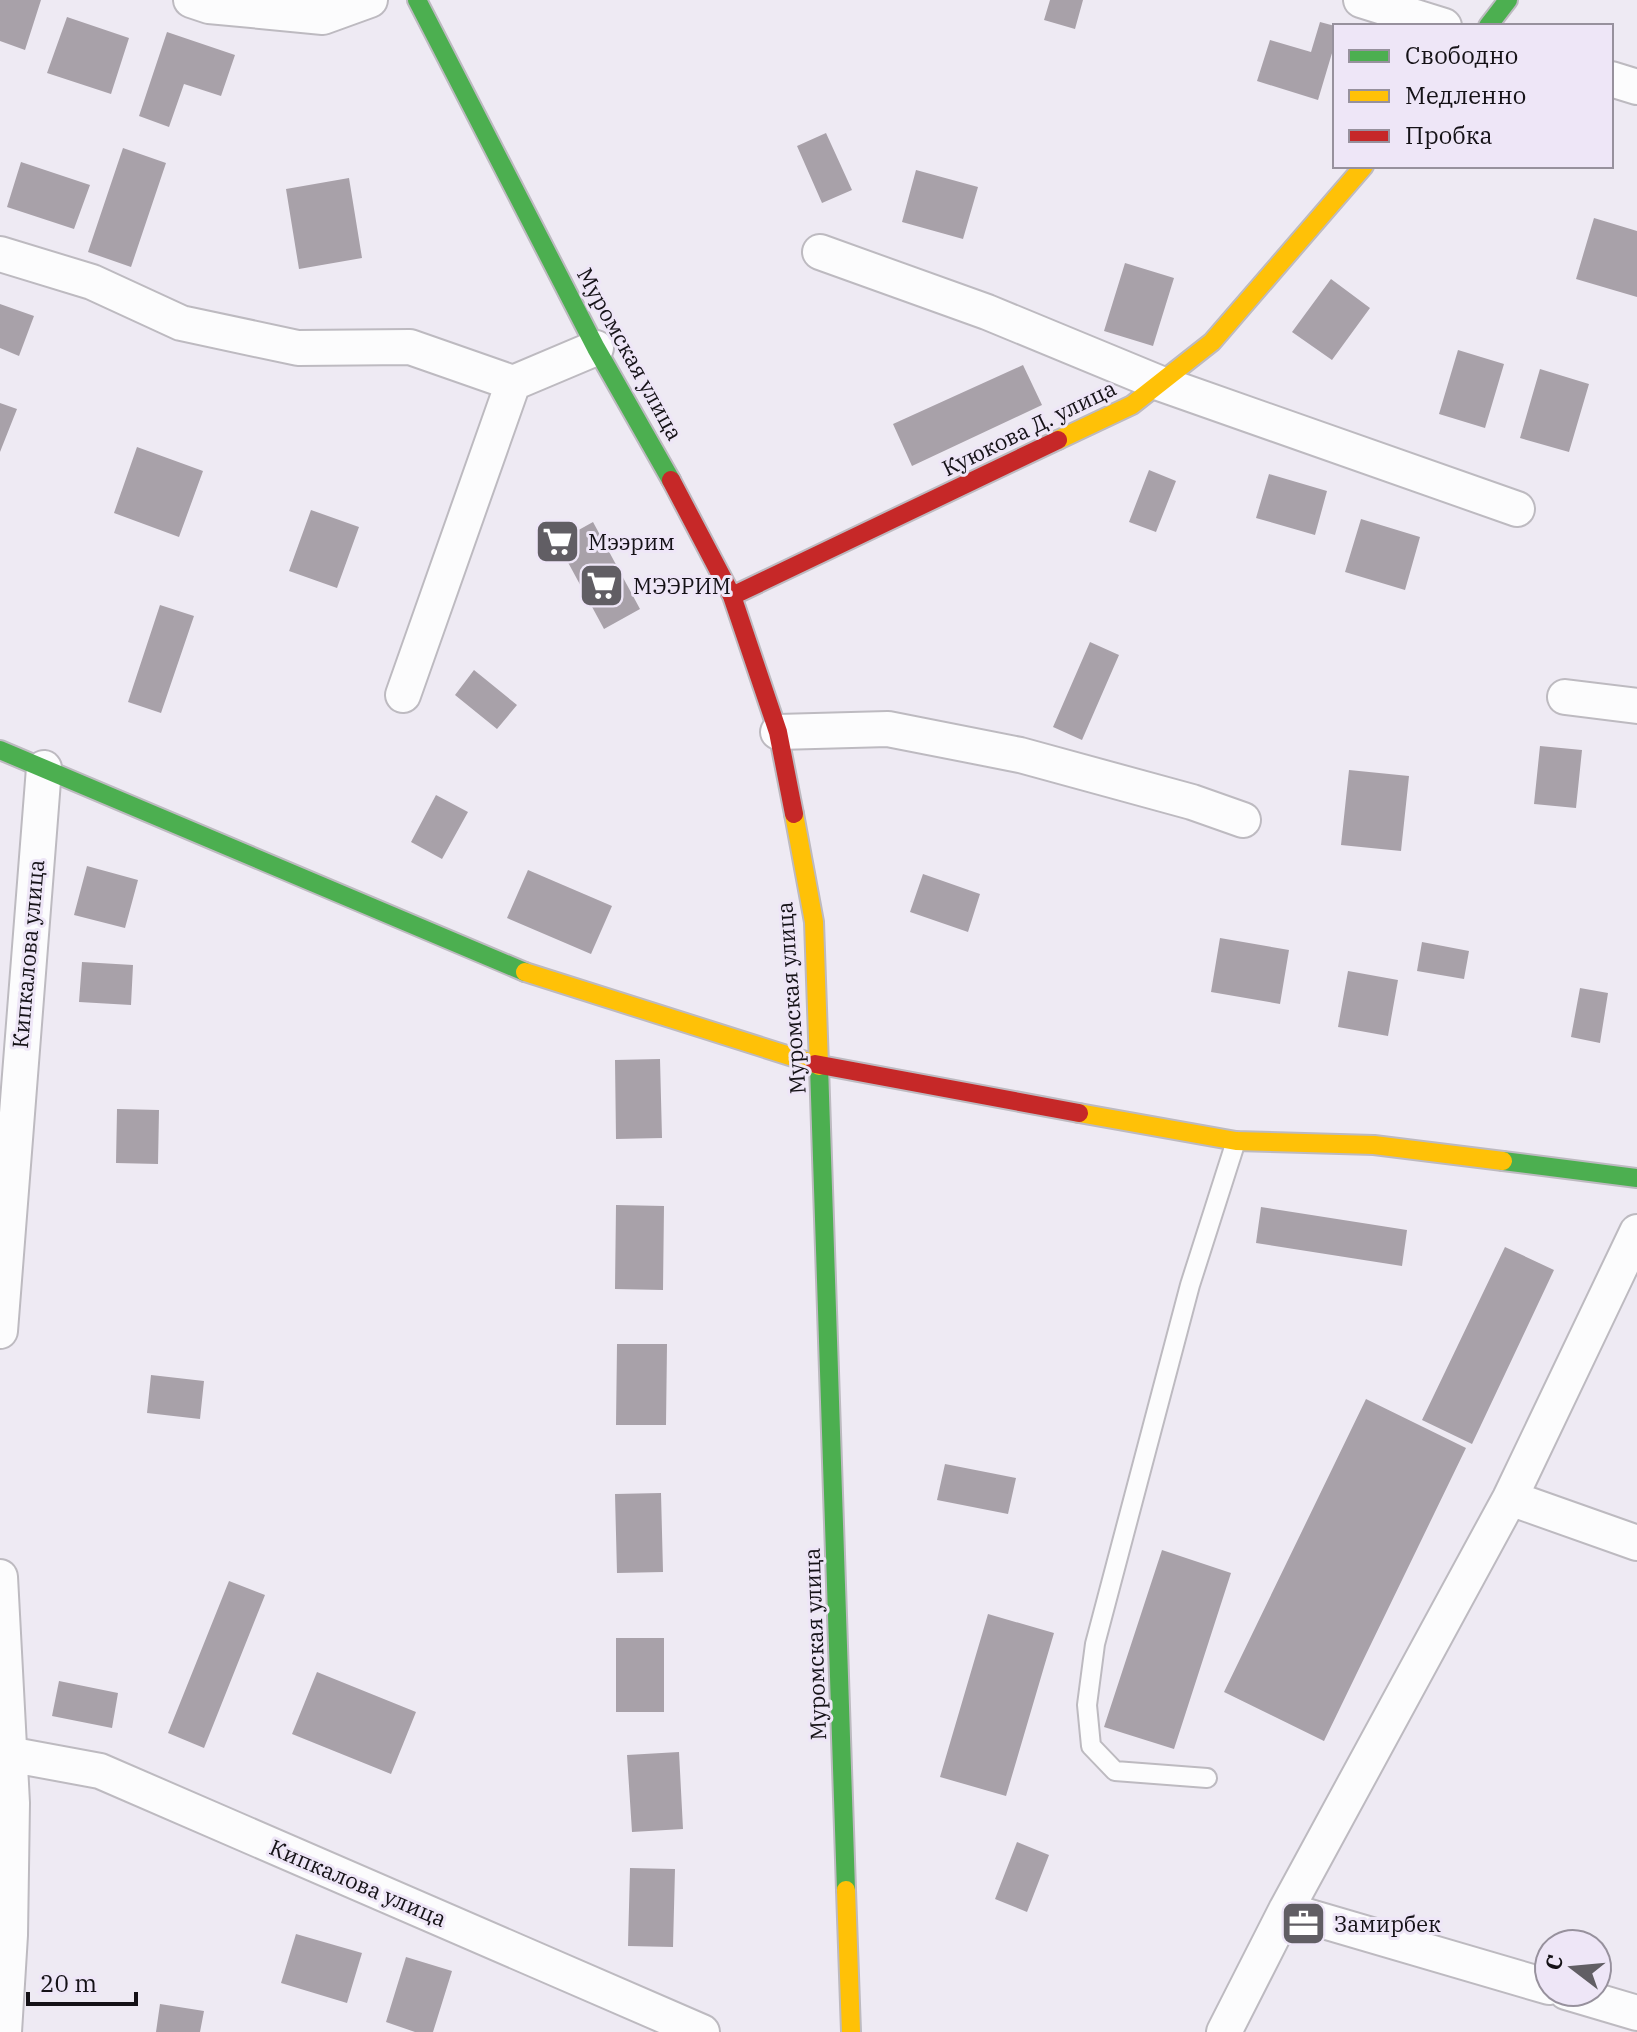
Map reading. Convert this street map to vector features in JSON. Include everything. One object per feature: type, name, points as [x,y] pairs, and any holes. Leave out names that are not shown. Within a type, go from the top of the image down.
[{"type":"street","points":[[191,0],[209,6],[318,8],[370,0]]},
{"type":"street","name":"Муромская улица","points":[[417,0],[596,348],[642,424],[732,596],[778,732],[814,922],[851,2032]]},
{"type":"street","points":[[1361,0],[1438,24]]},
{"type":"street","points":[[1490,24],[1508,0]]},
{"type":"street","points":[[1613,80],[1637,87]]},
{"type":"street","name":"Куюкова Д. улица","points":[[732,596],[1118,411],[1212,342],[1362,168]]},
{"type":"street","points":[[820,252],[987,312],[1159,383],[1517,509]]},
{"type":"street","points":[[0,254],[92,282],[181,323],[298,348],[410,347],[513,383],[596,348]]},
{"type":"street","points":[[403,695],[513,383]]},
{"type":"street","points":[[1565,697],[1637,706]]},
{"type":"street","points":[[778,732],[888,729],[1020,755],[1192,802],[1243,820]]},
{"type":"street","points":[[0,750],[501,964],[821,1066],[1236,1141],[1374,1145],[1637,1178]]},
{"type":"street","name":"Кипкалова улица","points":[[0,1331],[44,768]]},
{"type":"street","points":[[1224,2032],[1286,1910],[1510,1498],[1637,1232]]},
{"type":"street","points":[[1510,1498],[1637,1543]]},
{"type":"street","points":[[0,1577],[12,1803],[10,1935],[4,2032]]},
{"type":"street","name":"Кипкалова улица","points":[[8,1754],[100,1771],[702,2032]]},
{"type":"street","points":[[1286,1910],[1533,1982]]},
{"type":"street","points":[[1613,2006],[1637,2013]]},
{"type":"lane","points":[[1207,1778],[1115,1771],[1091,1746],[1087,1705],[1095,1644],[1178,1330],[1236,1141]]},
{"type":"building","points":[[0,0],[41,0],[25,50],[0,41]]},
{"type":"building","points":[[1050,0],[1083,0],[1075,29],[1044,20]]},
{"type":"building","points":[[67,17],[129,38],[111,94],[47,73]]},
{"type":"building","points":[[1320,22],[1333,25],[1333,50],[1318,100],[1257,81],[1270,40],[1311,52]]},
{"type":"building","points":[[167,32],[235,55],[221,96],[184,84],[169,127],[139,116]]},
{"type":"building","points":[[826,133],[852,190],[822,203],[797,146]]},
{"type":"building","points":[[123,148],[166,163],[131,267],[88,252]]},
{"type":"building","points":[[21,162],[90,185],[74,229],[7,207]]},
{"type":"building","points":[[916,170],[978,187],[963,239],[902,222]]},
{"type":"building","points":[[349,178],[362,258],[299,269],[286,189]]},
{"type":"building","points":[[1594,218],[1637,231],[1637,297],[1576,279]]},
{"type":"building","points":[[1125,263],[1174,278],[1153,346],[1104,331]]},
{"type":"building","points":[[1331,279],[1370,308],[1332,360],[1292,332]]},
{"type":"building","points":[[0,304],[34,316],[19,356],[0,348]]},
{"type":"building","points":[[1458,350],[1504,364],[1485,428],[1439,414]]},
{"type":"building","points":[[1023,365],[1042,405],[912,466],[893,424]]},
{"type":"building","points":[[1540,369],[1589,384],[1569,452],[1520,438]]},
{"type":"building","points":[[0,403],[17,409],[0,452]]},
{"type":"building","points":[[137,447],[203,471],[179,537],[114,513]]},
{"type":"building","points":[[1149,470],[1176,481],[1156,532],[1129,522]]},
{"type":"building","points":[[1269,474],[1327,491],[1315,535],[1256,518]]},
{"type":"building","points":[[311,510],[359,527],[337,588],[289,571]]},
{"type":"building","points":[[1361,519],[1420,537],[1405,590],[1345,572]]},
{"type":"building","points":[[593,522],[640,609],[604,629],[557,542]]},
{"type":"building","points":[[160,605],[194,616],[161,713],[128,702]]},
{"type":"building","points":[[1090,642],[1119,655],[1082,740],[1053,727]]},
{"type":"building","points":[[474,670],[517,705],[497,729],[455,695]]},
{"type":"building","points":[[1540,746],[1582,750],[1576,808],[1534,804]]},
{"type":"building","points":[[1349,770],[1409,776],[1401,851],[1341,845]]},
{"type":"building","points":[[436,795],[468,812],[442,859],[411,842]]},
{"type":"building","points":[[87,866],[138,880],[125,928],[74,915]]},
{"type":"building","points":[[528,870],[612,906],[591,954],[507,918]]},
{"type":"building","points":[[923,874],[980,894],[968,932],[910,912]]},
{"type":"building","points":[[1220,938],[1289,950],[1280,1004],[1211,992]]},
{"type":"building","points":[[1422,942],[1469,951],[1464,979],[1417,971]]},
{"type":"building","points":[[82,962],[133,965],[131,1005],[79,1002]]},
{"type":"building","points":[[1348,971],[1398,980],[1388,1036],[1338,1027]]},
{"type":"building","points":[[1580,988],[1608,993],[1600,1043],[1571,1037]]},
{"type":"building","points":[[660,1059],[662,1138],[616,1139],[615,1060]]},
{"type":"building","points":[[117,1109],[159,1110],[158,1164],[116,1163]]},
{"type":"building","points":[[616,1205],[664,1206],[663,1290],[615,1289]]},
{"type":"building","points":[[1261,1207],[1407,1230],[1402,1266],[1256,1243]]},
{"type":"building","points":[[1505,1247],[1554,1270],[1472,1444],[1422,1420]]},
{"type":"building","points":[[617,1344],[667,1344],[666,1425],[616,1425]]},
{"type":"building","points":[[151,1375],[204,1381],[200,1419],[147,1413]]},
{"type":"building","points":[[1366,1399],[1466,1448],[1324,1741],[1224,1692]]},
{"type":"building","points":[[945,1464],[1016,1478],[1008,1514],[937,1500]]},
{"type":"building","points":[[661,1493],[663,1572],[617,1573],[615,1494]]},
{"type":"building","points":[[1162,1550],[1231,1573],[1174,1749],[1104,1727]]},
{"type":"building","points":[[229,1581],[265,1595],[204,1748],[168,1733]]},
{"type":"building","points":[[988,1614],[1054,1633],[1006,1796],[940,1777]]},
{"type":"building","points":[[616,1638],[664,1638],[664,1712],[616,1712]]},
{"type":"building","points":[[317,1672],[416,1712],[391,1774],[292,1734]]},
{"type":"building","points":[[59,1681],[118,1693],[112,1728],[52,1716]]},
{"type":"building","points":[[679,1752],[683,1829],[632,1832],[627,1755]]},
{"type":"building","points":[[1017,1842],[1049,1855],[1027,1912],[995,1899]]},
{"type":"building","points":[[630,1868],[675,1869],[673,1947],[628,1946]]},
{"type":"building","points":[[296,1934],[362,1953],[347,2003],[281,1983]]},
{"type":"building","points":[[406,1957],[452,1971],[433,2032],[415,2032],[386,2022]]},
{"type":"building","points":[[160,2004],[204,2011],[200,2032],[156,2032]]},
{"type":"traffic: fast","points":[[417,0],[596,348],[671,480]]},
{"type":"traffic: fast","points":[[1490,24],[1508,0]]},
{"type":"traffic: fast","points":[[0,750],[525,972]]},
{"type":"traffic: fast","points":[[819,1066],[846,1890]]},
{"type":"traffic: fast","points":[[1503,1161],[1637,1178]]},
{"type":"traffic: slow","points":[[1058,440],[1132,405],[1212,342],[1362,168]]},
{"type":"traffic: slow","points":[[794,814],[814,922],[819,1066]]},
{"type":"traffic: slow","points":[[525,972],[815,1064]]},
{"type":"traffic: slow","points":[[1079,1113],[1236,1141],[1374,1145],[1503,1161]]},
{"type":"traffic: slow","points":[[846,1890],[851,2032]]},
{"type":"traffic: jam","points":[[732,596],[1058,440]]},
{"type":"traffic: jam","points":[[671,480],[732,596],[778,732],[794,814]]},
{"type":"traffic: jam","points":[[815,1064],[1079,1113]]},
{"type":"place","name":"Мээрим","points":[[557,542]]},
{"type":"place","name":"МЭЭРИМ","points":[[602,586]]},
{"type":"place","name":"Замирбек","points":[[1303,1924]]}]
